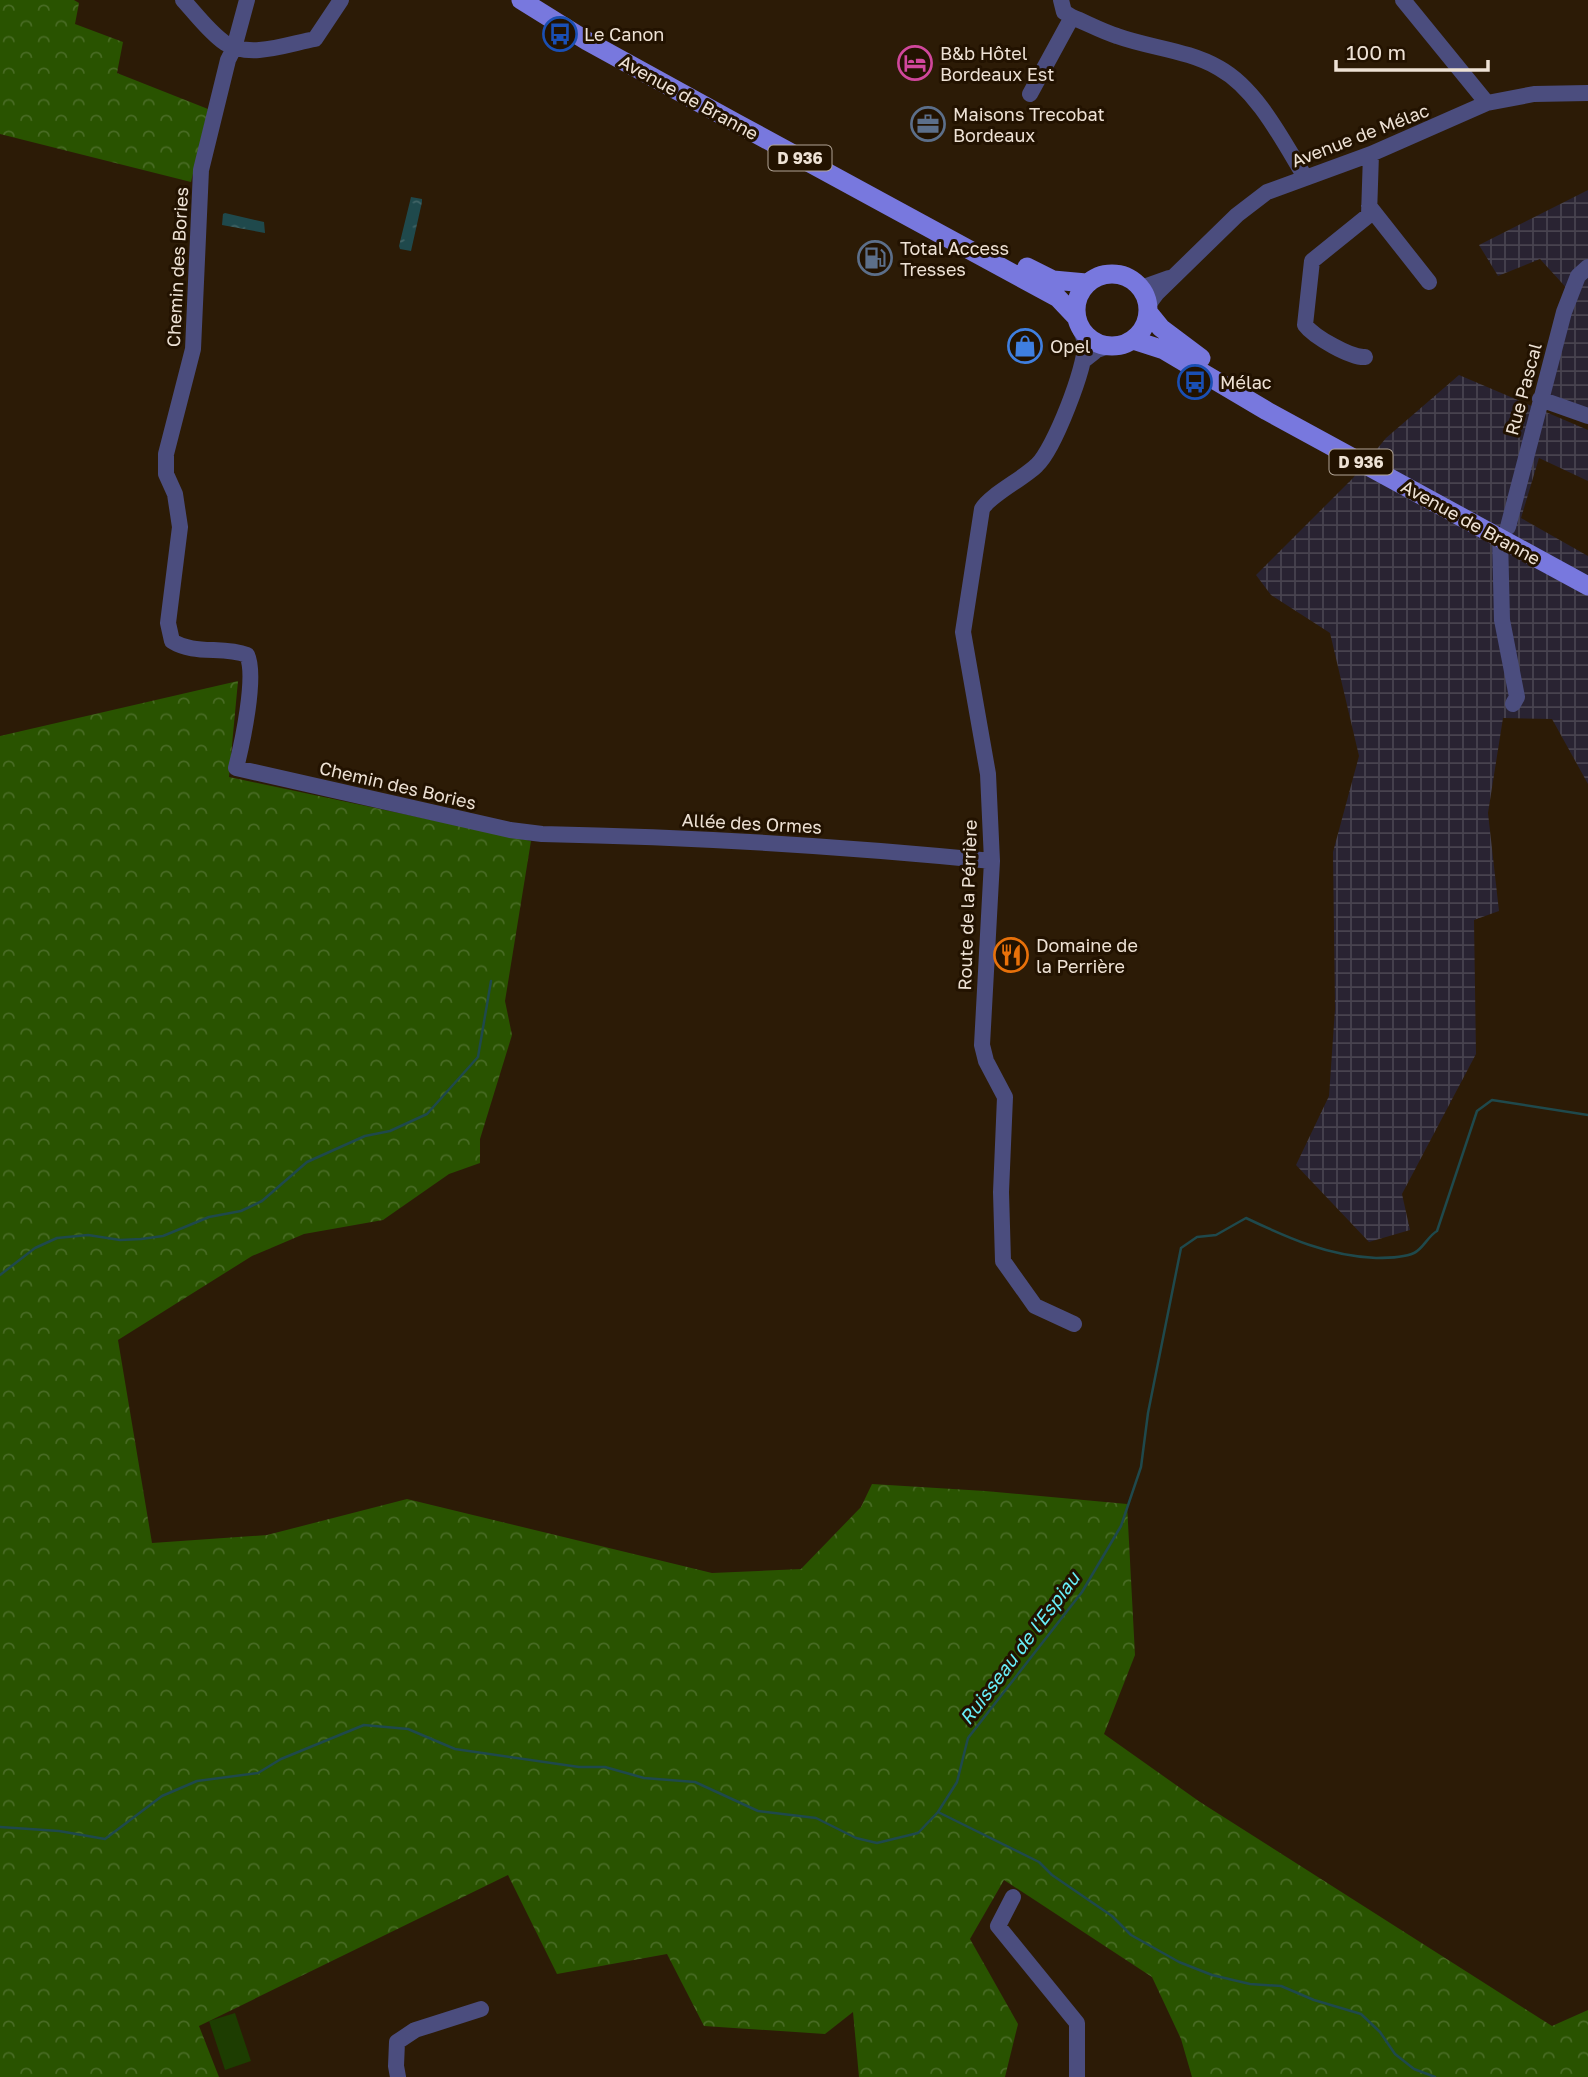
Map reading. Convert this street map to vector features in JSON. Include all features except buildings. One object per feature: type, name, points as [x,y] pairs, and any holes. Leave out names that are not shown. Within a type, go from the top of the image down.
[{"type":"main road","name":"Avenue de Branne","points":[[522,0],[587,41],[1058,298],[1078,323]]},
{"type":"main road","name":"Avenue de Branne","points":[[546,0],[830,161],[1041,274],[1065,282],[1086,284]]},
{"type":"main road","points":[[1108,274],[1121,274],[1132,279],[1146,302],[1146,323],[1133,340],[1109,346],[1098,344],[1088,337],[1078,323],[1075,305],[1086,284],[1096,276],[1108,274]]},
{"type":"main road","name":"Avenue de Branne","points":[[1146,302],[1161,328],[1193,353],[1504,532],[1588,586]]},
{"type":"main road","name":"Avenue de Branne","points":[[1133,340],[1164,350],[1267,411],[1504,532],[1588,571]]},
{"type":"street","points":[[183,0],[223,41],[234,48],[255,50],[315,39],[341,0]]},
{"type":"street","points":[[234,48],[247,0]]},
{"type":"street","points":[[293,44],[314,28],[333,0]]},
{"type":"street","points":[[1061,0],[1064,12],[1072,17],[1117,36],[1170,49],[1219,67],[1241,84],[1263,111],[1305,177]]},
{"type":"street","points":[[1403,0],[1487,103]]},
{"type":"street","points":[[1030,94],[1072,17]]},
{"type":"street","name":"Chemin des Bories","points":[[234,48],[228,60],[201,170],[193,349],[166,454],[166,474],[176,495],[180,527],[168,623],[172,641],[181,647],[237,651],[247,655],[250,662],[250,684],[236,768],[510,831]]},
{"type":"street","name":"Avenue de Mélac","points":[[1146,302],[1237,215],[1267,192],[1371,154],[1487,103],[1534,94],[1588,93]]},
{"type":"street","points":[[1364,357],[1356,357],[1314,334],[1305,325],[1312,261],[1369,215],[1371,154]]},
{"type":"street","points":[[1369,206],[1429,282]]},
{"type":"street","name":"Rue Pascal","points":[[1513,704],[1517,697],[1502,620],[1504,532],[1564,312],[1578,276],[1588,267]]},
{"type":"street","points":[[1078,323],[1085,343],[1083,361]]},
{"type":"street","points":[[1083,361],[1109,346]]},
{"type":"street","name":"Route de la Pérrière","points":[[1074,1324],[1035,1306],[1003,1261],[1001,1192],[1005,1097],[986,1061],[982,1045],[992,861],[988,774],[963,632],[982,509],[986,501],[1012,486],[1040,463],[1056,435],[1083,361]]},
{"type":"street","points":[[1540,399],[1588,416]]},
{"type":"street","name":"Allée des Ormes","points":[[510,831],[858,848],[992,861]]},
{"type":"street","points":[[1013,1897],[998,1926],[1077,2024],[1077,2077]]},
{"type":"street","points":[[398,2077],[397,2042],[415,2029],[481,2009]]},
{"type":"shaded area","points":[[1588,190],[1588,421],[1540,399],[1571,293],[1540,259],[1498,276],[1479,245]]},
{"type":"shaded area","points":[[1459,375],[1588,430],[1588,481],[1539,458],[1521,518],[1588,556],[1588,784],[1552,719],[1503,718],[1488,813],[1499,911],[1474,920],[1476,1054],[1402,1194],[1410,1230],[1369,1242],[1296,1165],[1329,1096],[1335,1009],[1333,852],[1359,756],[1330,633],[1271,595],[1256,575],[1353,478],[1386,438]]},
{"type":"green space","points":[[0,0],[74,0],[79,3],[75,24],[123,42],[117,73],[208,109],[191,182],[0,134]]},
{"type":"green space","points":[[238,681],[229,777],[531,841],[505,1001],[512,1035],[480,1139],[480,1163],[449,1174],[383,1220],[304,1234],[252,1256],[118,1340],[152,1543],[267,1535],[407,1499],[712,1573],[801,1569],[861,1507],[872,1484],[1127,1504],[1135,1655],[1104,1734],[1200,1802],[1552,2026],[1588,2010],[1588,2077],[1192,2077],[1181,2039],[1152,1977],[1004,1880],[970,1939],[1018,2024],[1005,2077],[859,2077],[853,2012],[825,2034],[704,2026],[667,1954],[557,1974],[508,1875],[199,2026],[219,2077],[0,2077],[0,736]]},
{"type":"green space","points":[[235,2013],[251,2061],[225,2070],[209,2021]]},
{"type":"water","points":[[411,197],[422,199],[422,202],[411,251],[400,249],[399,246]]},
{"type":"water","points":[[225,213],[264,222],[265,233],[222,225]]},
{"type":"waterway","points":[[0,1275],[35,1248],[57,1238],[88,1235],[120,1240],[163,1236],[209,1217],[241,1211],[262,1201],[307,1162],[365,1136],[390,1131],[427,1114],[478,1057],[491,981]]},
{"type":"waterway","name":"Ruisseau de l'Espiau","points":[[0,1827],[59,1831],[105,1839],[162,1796],[197,1781],[258,1773],[281,1759],[364,1725],[408,1729],[455,1749],[579,1767],[605,1767],[644,1778],[695,1782],[758,1811],[816,1818],[856,1838],[877,1843],[918,1833],[938,1812],[957,1782],[968,1738],[1082,1592],[1121,1526],[1141,1467],[1148,1413],[1181,1248],[1197,1237],[1216,1235],[1246,1218],[1293,1239],[1341,1254],[1376,1258],[1410,1255],[1437,1231],[1477,1111],[1492,1100],[1588,1115]]},
{"type":"waterway","points":[[938,1812],[1039,1862],[1052,1875],[1112,1916],[1131,1935],[1179,1962],[1212,1975],[1250,1984],[1281,1986],[1314,2000],[1361,2014],[1380,2032],[1395,2054],[1414,2069],[1435,2077]]},
{"type":"place","name":"Le Canon","points":[[560,34]]},
{"type":"place","name":"B&b Hôtel Bordeaux Est","points":[[915,63]]},
{"type":"place","name":"Maisons Trecobat Bordeaux","points":[[928,124]]},
{"type":"place","name":"Total Access Tresses","points":[[875,258]]},
{"type":"place","name":"Opel","points":[[1025,346]]},
{"type":"place","name":"Mélac","points":[[1195,382]]},
{"type":"place","name":"Domaine de la Perrière","points":[[1011,955]]}]
